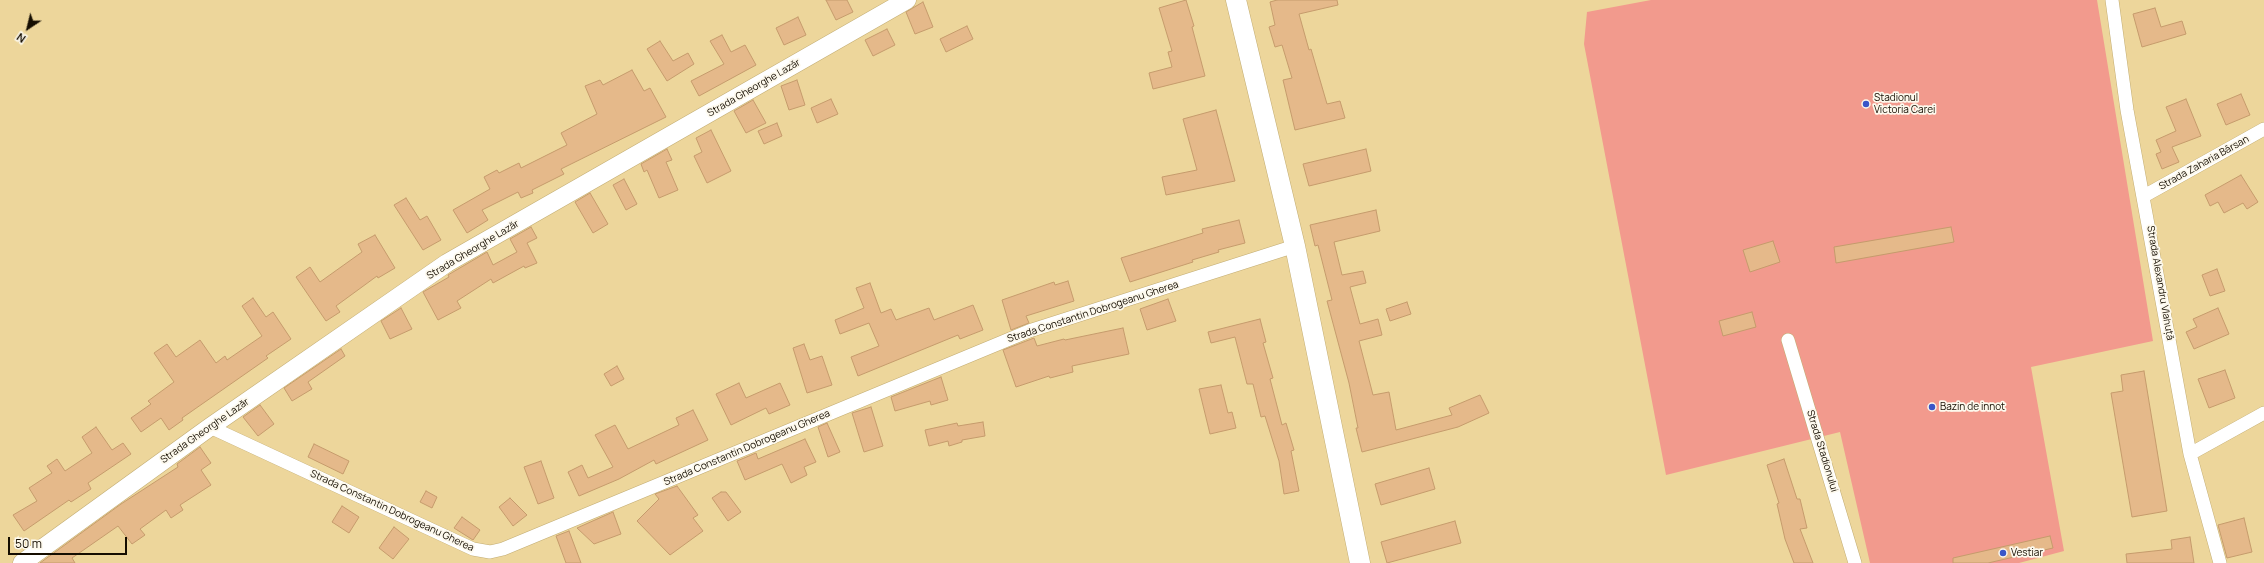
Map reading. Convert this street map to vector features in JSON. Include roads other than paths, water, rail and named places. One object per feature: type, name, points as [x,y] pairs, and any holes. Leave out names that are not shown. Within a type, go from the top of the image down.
[{"type":"main road","name":"Strada Gheorghe Lazăr","points":[[22,563],[210,427],[447,263],[907,0]]},
{"type":"main road","points":[[1236,0],[1295,246],[1360,563]]},
{"type":"street","name":"Strada Alexandru Vlahuță","points":[[2112,0],[2127,110],[2144,196],[2190,454],[2220,563]]},
{"type":"street","name":"Strada Zaharia Bârsan","points":[[2144,196],[2264,129]]},
{"type":"street","name":"Strada Constantin Dobrogeanu Gherea","points":[[210,427],[473,549],[490,552],[503,549],[1030,331],[1295,246]]},
{"type":"street","name":"Strada Stadionului","points":[[1788,340],[1855,563]]},
{"type":"street","points":[[2190,454],[2264,413]]},
{"type":"place","name":"Stadionul Victoria Carei","points":[[1866,104]]},
{"type":"place","name":"Bazin de innot","points":[[1932,407]]},
{"type":"place","name":"Vestiar","points":[[2003,553]]}]
